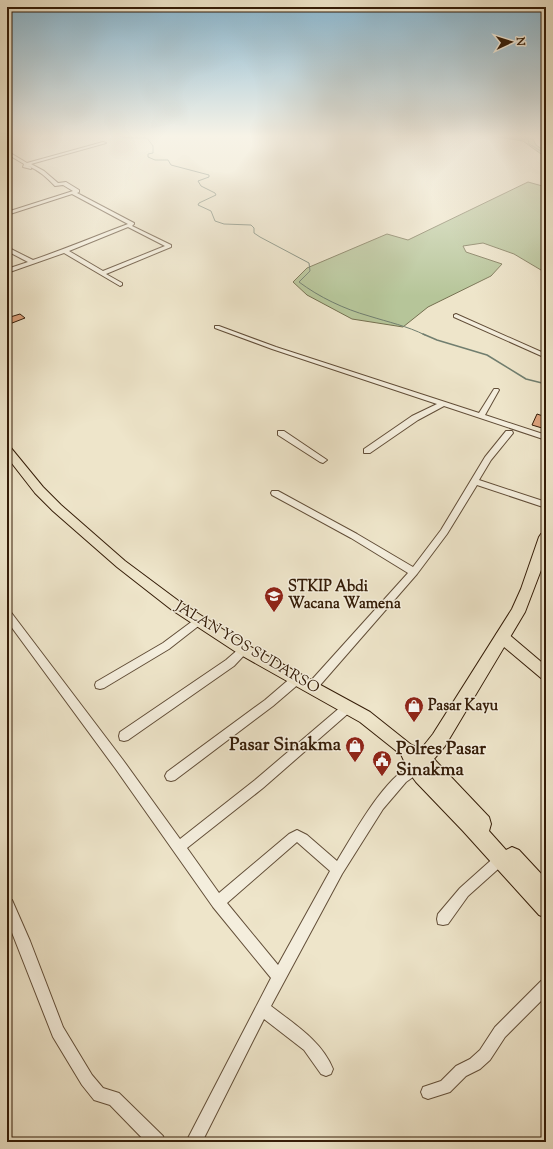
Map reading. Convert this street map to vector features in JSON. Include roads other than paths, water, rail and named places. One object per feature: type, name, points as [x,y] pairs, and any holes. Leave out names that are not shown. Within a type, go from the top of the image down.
[{"type":"highway","points":[[416,760],[439,740],[518,612],[528,589],[546,537]]},
{"type":"highway","name":"JALAN YOS SUDARSO","points":[[416,760],[504,856],[546,908]]},
{"type":"highway","name":"JALAN YOS SUDARSO","points":[[504,856],[546,893]]},
{"type":"main road","name":"JALAN YOS SUDARSO","points":[[7,450],[39,490],[57,508],[121,564],[176,606],[244,650],[374,723],[416,760]]},
{"type":"main road","points":[[502,637],[546,674]]},
{"type":"street","points":[[65,190],[130,222],[132,224],[129,226]]},
{"type":"street","points":[[7,214],[72,194],[77,191],[76,190]]},
{"type":"street","points":[[7,271],[65,251],[84,242],[129,226],[169,246],[103,273]]},
{"type":"street","points":[[7,249],[32,262]]},
{"type":"street","points":[[65,251],[120,284]]},
{"type":"street","points":[[7,276],[72,255]]},
{"type":"street","points":[[456,316],[546,356]]},
{"type":"street","points":[[217,327],[274,348],[546,438]]},
{"type":"street","points":[[481,416],[496,390]]},
{"type":"street","points":[[367,451],[415,418],[442,404]]},
{"type":"street","points":[[311,688],[414,572],[444,532],[488,459],[509,432]]},
{"type":"street","points":[[281,433],[323,460]]},
{"type":"street","points":[[474,481],[546,505]]},
{"type":"street","points":[[275,493],[414,572]]},
{"type":"street","points":[[7,614],[120,764],[180,846],[218,902],[279,977]]},
{"type":"street","points":[[100,685],[166,646],[198,621]]},
{"type":"street","points":[[124,736],[230,663],[244,650]]},
{"type":"street","points":[[171,776],[269,704],[297,679]]},
{"type":"street","points":[[180,846],[259,784],[346,708]]},
{"type":"street","points":[[194,1142],[262,1008],[338,870],[379,805],[416,760]]},
{"type":"street","points":[[218,902],[293,838],[298,836],[338,870]]},
{"type":"street","points":[[443,919],[464,892],[504,856]]},
{"type":"street","points":[[7,905],[23,940],[58,1032],[87,1080],[99,1095],[114,1098],[157,1142]]},
{"type":"street","points":[[428,1092],[445,1087],[461,1071],[475,1064],[484,1056],[500,1032],[546,986]]},
{"type":"street","points":[[262,1008],[308,1045],[326,1069]]},
{"type":"waterway","points":[[208,190],[216,195],[199,203],[198,205],[211,211],[215,221],[224,224],[251,225],[254,228],[254,233],[260,237],[309,263],[310,271],[299,282],[323,298],[350,310],[425,335]]},
{"type":"waterway","points":[[423,334],[437,340],[487,355],[526,379],[546,384]]},
{"type":"place","name":"STKIP Abdi Wacana Wamena","points":[[274,613]]},
{"type":"place","name":"Pasar Kayu","points":[[414,723]]},
{"type":"place","name":"Pasar Sinakma","points":[[355,763]]},
{"type":"place","name":"Polres Pasar Sinakma","points":[[382,777]]}]
